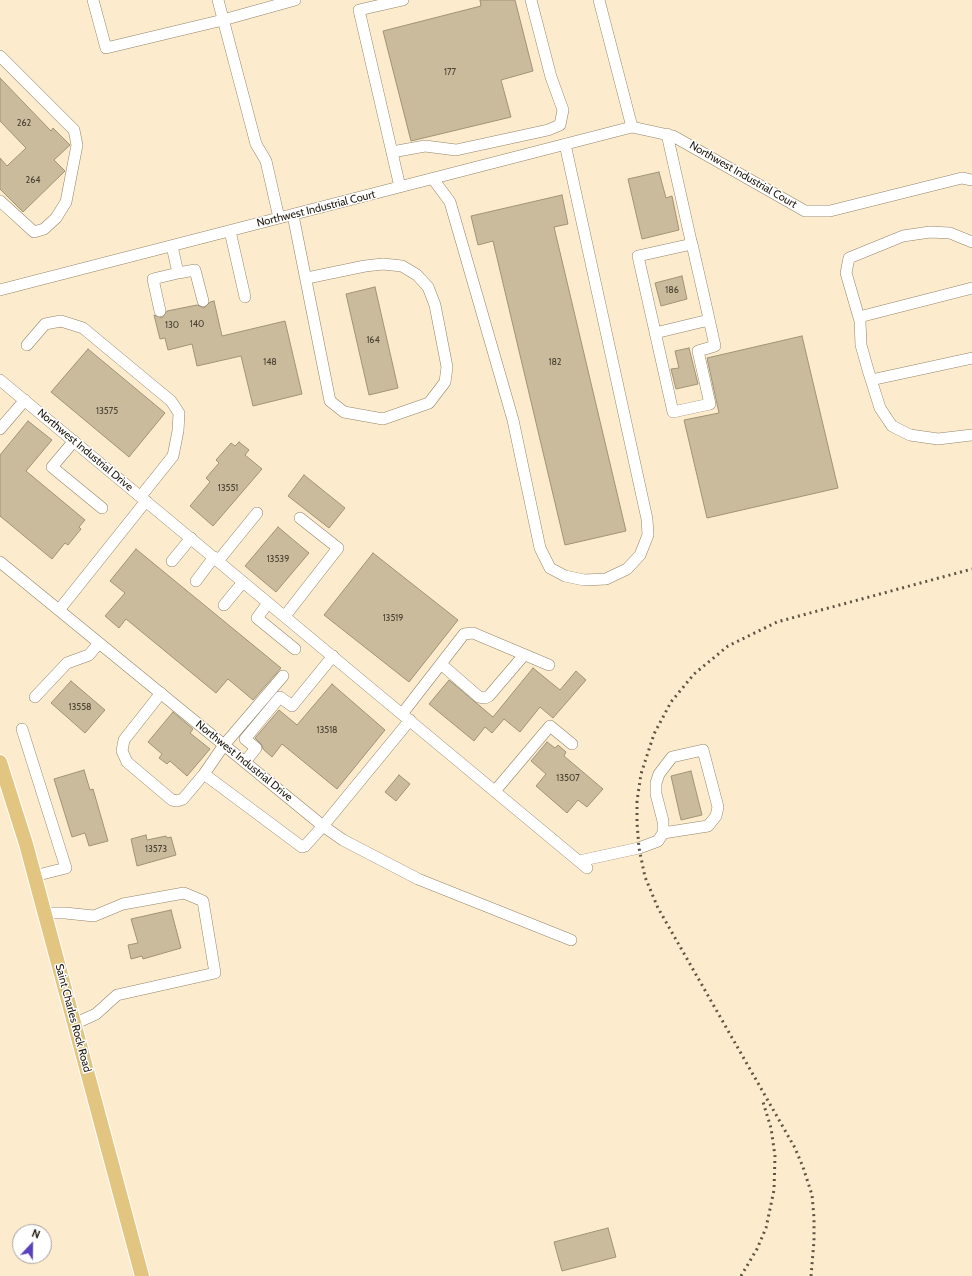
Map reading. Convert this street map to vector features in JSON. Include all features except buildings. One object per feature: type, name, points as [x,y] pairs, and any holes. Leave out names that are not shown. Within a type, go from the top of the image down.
[{"type":"main road","name":"Saint Charles Rock Road","points":[[0,762],[34,876],[142,1276]]},
{"type":"street","points":[[93,0],[106,48],[223,20],[295,0]]},
{"type":"street","points":[[218,0],[256,144],[266,161],[279,218]]},
{"type":"street","points":[[400,187],[359,10],[403,0]]},
{"type":"street","points":[[392,152],[425,146],[456,150],[560,126],[564,110],[551,77],[531,0]]},
{"type":"street","points":[[599,0],[632,127]]},
{"type":"street","points":[[0,56],[74,130],[76,145],[66,202],[56,218],[44,228],[34,232],[0,201]]},
{"type":"street","name":"Northwest Industrial Court","points":[[0,290],[632,127],[673,136],[805,211],[830,211],[962,178],[972,180]]},
{"type":"street","points":[[667,134],[692,244],[709,320],[715,346],[698,351],[710,404],[673,412],[638,256],[692,244]]},
{"type":"street","points":[[433,178],[450,202],[503,383],[513,420],[540,548],[550,568],[565,576],[584,580],[606,579],[627,569],[640,555],[648,535],[647,519],[565,144]]},
{"type":"street","points":[[293,214],[307,278],[330,401],[344,412],[383,419],[429,403],[445,382],[448,367],[435,305],[428,288],[417,275],[402,266],[383,264],[365,266],[307,278]]},
{"type":"street","points":[[230,231],[245,297]]},
{"type":"street","points":[[972,242],[950,233],[930,232],[903,236],[849,258],[846,273],[859,316],[861,345],[871,380],[880,408],[892,426],[910,435],[938,439],[972,435]]},
{"type":"street","points":[[172,246],[178,273]]},
{"type":"street","points":[[160,311],[153,279],[178,273],[195,270],[202,301]]},
{"type":"street","points":[[859,316],[972,288]]},
{"type":"street","points":[[655,333],[709,320]]},
{"type":"street","points":[[27,345],[45,324],[61,322],[83,328],[171,402],[179,413],[178,431],[173,456],[59,610]]},
{"type":"street","points":[[871,380],[972,358]]},
{"type":"street","name":"Northwest Industrial Drive","points":[[0,380],[583,865],[658,841],[663,833]]},
{"type":"street","points":[[0,429],[25,400]]},
{"type":"street","points":[[74,441],[52,467],[102,508]]},
{"type":"street","points":[[196,581],[257,513]]},
{"type":"street","points":[[285,616],[338,548],[300,518]]},
{"type":"street","points":[[172,561],[191,538]]},
{"type":"street","name":"Northwest Industrial Drive","points":[[0,562],[323,826],[343,840],[418,879],[571,940]]},
{"type":"street","points":[[224,605],[243,582]]},
{"type":"street","points":[[268,603],[257,618],[295,649]]},
{"type":"street","points":[[204,774],[302,847],[305,846],[323,826],[406,717],[441,664],[464,634],[473,633],[549,665]]},
{"type":"street","points":[[34,697],[67,663],[89,655],[99,643]]},
{"type":"street","points":[[441,664],[479,697],[485,698],[489,696],[524,655]]},
{"type":"street","points":[[245,762],[256,748],[245,740],[280,697],[292,706],[333,656]]},
{"type":"street","points":[[161,693],[124,740],[122,749],[124,759],[174,801],[183,800],[204,774],[224,745],[283,676]]},
{"type":"street","points":[[495,791],[550,726],[572,744]]},
{"type":"street","points":[[22,729],[66,868],[34,876]]},
{"type":"street","points":[[703,750],[718,807],[716,816],[708,826],[663,833],[663,821],[656,794],[656,783],[659,774],[672,756],[703,750]]},
{"type":"street","points":[[44,913],[65,913],[94,916],[124,904],[184,893],[203,901],[215,973],[117,995],[96,1014],[74,1024]]},
{"type":"railway","points":[[811,1276],[814,1218],[812,1195],[803,1167],[795,1148],[658,908],[645,877],[639,848],[637,823],[637,801],[641,774],[654,734],[671,702],[694,674],[728,646],[777,622],[972,569]]},
{"type":"railway","points":[[741,1276],[757,1249],[766,1228],[774,1190],[775,1156],[771,1128],[763,1102]]}]
